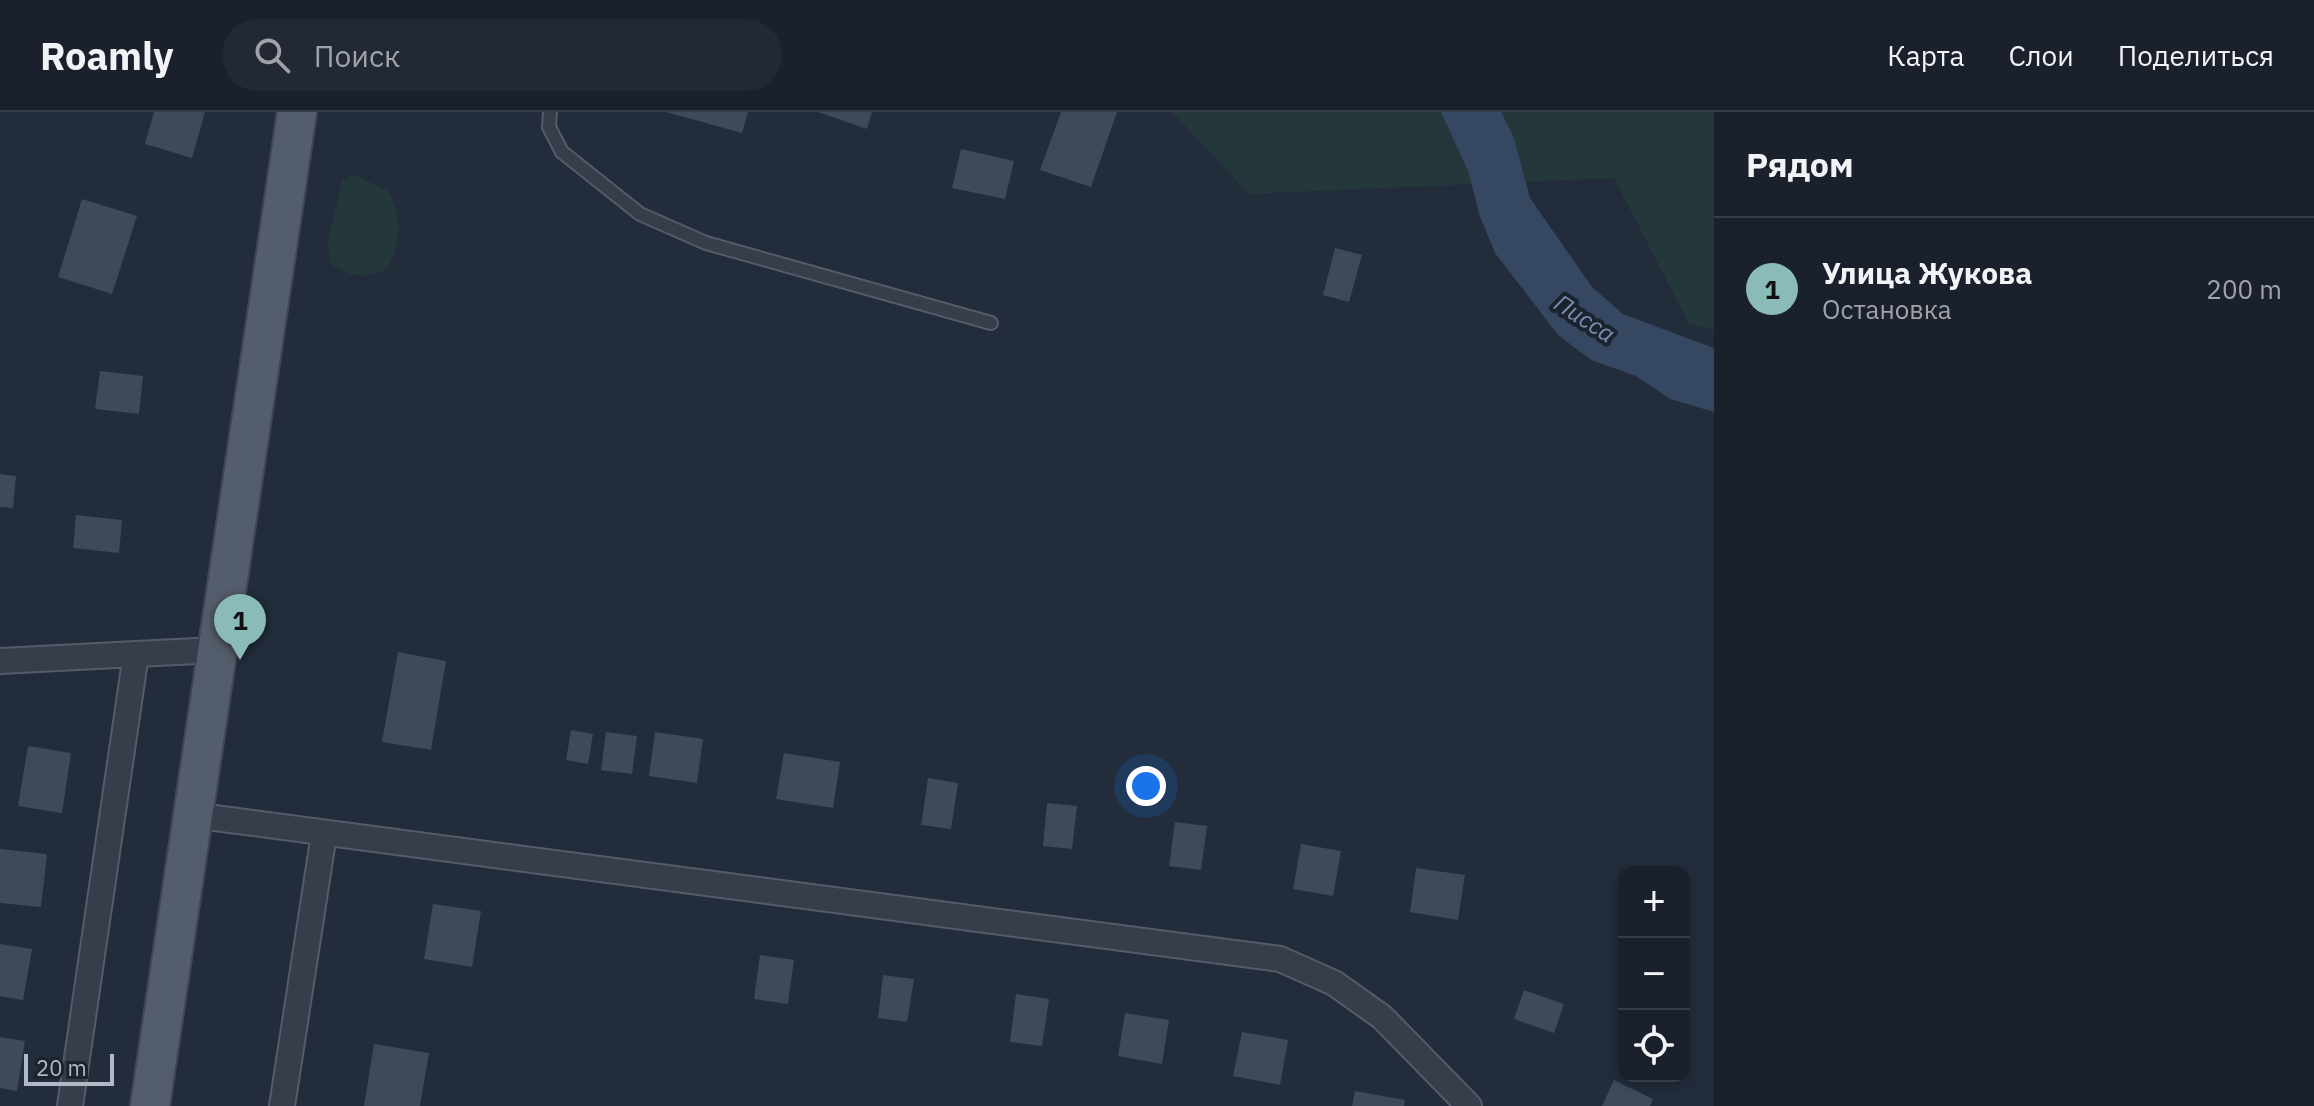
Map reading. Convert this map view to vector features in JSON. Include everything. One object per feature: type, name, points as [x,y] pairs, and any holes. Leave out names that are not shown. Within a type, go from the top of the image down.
[{"type":"main road","points":[[150,1106],[297,112]]},
{"type":"street","points":[[0,661],[217,650]]},
{"type":"street","points":[[70,1106],[136,654]]},
{"type":"street","points":[[192,815],[1280,959],[1334,983],[1382,1017],[1469,1106]]},
{"type":"street","points":[[282,1106],[324,834]]},
{"type":"lane","points":[[550,112],[549,127],[562,152],[640,214],[706,243],[991,323]]},
{"type":"green space","points":[[1172,112],[1714,112],[1714,329],[1689,324],[1614,178],[1249,194]]},
{"type":"green space","points":[[354,175],[388,191],[398,221],[398,240],[387,269],[364,275],[344,272],[330,263],[328,242],[342,181]]},
{"type":"water","name":"Писса","points":[[1441,112],[1501,112],[1514,138],[1530,198],[1592,287],[1623,314],[1714,348],[1714,412],[1670,399],[1636,376],[1591,360],[1558,335],[1495,253],[1479,214],[1469,173]]},
{"type":"building","points":[[154,112],[205,112],[192,158],[145,144]]},
{"type":"building","points":[[666,112],[748,112],[742,133]]},
{"type":"building","points":[[818,112],[872,112],[867,129]]},
{"type":"building","points":[[1061,112],[1117,112],[1091,187],[1040,170]]},
{"type":"building","points":[[961,149],[1014,161],[1005,199],[952,188]]},
{"type":"building","points":[[82,199],[137,216],[112,294],[58,277]]},
{"type":"building","points":[[1335,248],[1362,255],[1349,302],[1323,295]]},
{"type":"building","points":[[100,371],[143,376],[139,414],[95,409]]},
{"type":"building","points":[[0,474],[16,476],[13,508],[0,507]]},
{"type":"building","points":[[76,515],[122,520],[119,553],[73,548]]},
{"type":"building","points":[[398,652],[446,661],[431,750],[382,742]]},
{"type":"building","points":[[571,730],[593,734],[588,764],[566,760]]},
{"type":"building","points":[[606,732],[637,736],[632,774],[601,770]]},
{"type":"building","points":[[655,732],[703,739],[697,783],[649,776]]},
{"type":"building","points":[[28,746],[71,753],[62,813],[18,806]]},
{"type":"building","points":[[784,753],[840,762],[833,808],[776,799]]},
{"type":"building","points":[[928,778],[958,783],[951,829],[921,825]]},
{"type":"building","points":[[1047,803],[1077,806],[1072,849],[1043,846]]},
{"type":"building","points":[[1175,822],[1207,826],[1201,870],[1169,866]]},
{"type":"building","points":[[1301,844],[1341,851],[1333,896],[1293,889]]},
{"type":"building","points":[[0,849],[47,854],[41,907],[0,903]]},
{"type":"building","points":[[1416,868],[1465,875],[1458,920],[1410,912]]},
{"type":"building","points":[[433,904],[481,911],[472,967],[424,959]]},
{"type":"building","points":[[0,944],[32,949],[23,1000],[0,996]]},
{"type":"building","points":[[760,955],[794,960],[788,1004],[754,999]]},
{"type":"building","points":[[883,975],[914,979],[907,1022],[878,1018]]},
{"type":"building","points":[[1524,990],[1564,1004],[1554,1033],[1514,1019]]},
{"type":"building","points":[[1016,994],[1049,999],[1042,1046],[1010,1042]]},
{"type":"building","points":[[1125,1013],[1169,1020],[1162,1064],[1118,1056]]},
{"type":"building","points":[[1242,1032],[1288,1040],[1280,1085],[1233,1076]]},
{"type":"building","points":[[0,1037],[25,1041],[17,1091],[0,1088]]},
{"type":"building","points":[[374,1044],[429,1053],[420,1106],[364,1106]]},
{"type":"building","points":[[1614,1080],[1653,1099],[1650,1106],[1602,1106]]},
{"type":"building","points":[[1355,1091],[1405,1100],[1404,1106],[1352,1106]]},
{"type":"place","name":"Улица Жукова","points":[[240,660]]}]
